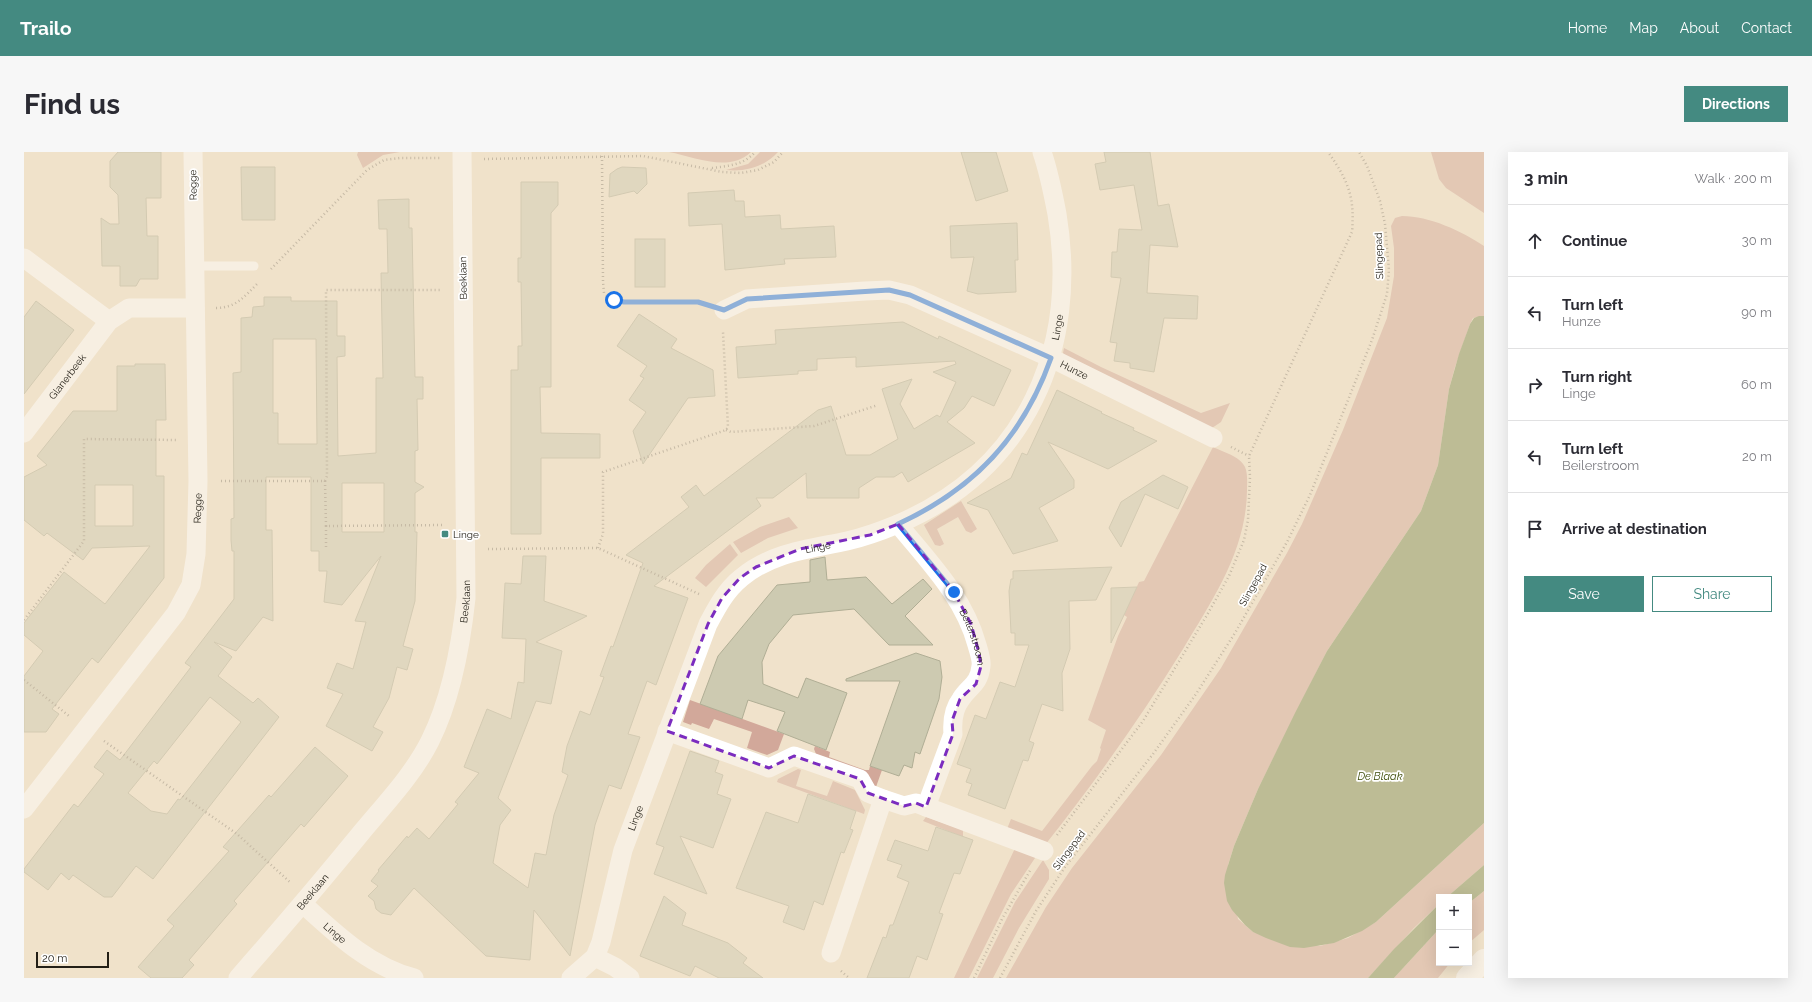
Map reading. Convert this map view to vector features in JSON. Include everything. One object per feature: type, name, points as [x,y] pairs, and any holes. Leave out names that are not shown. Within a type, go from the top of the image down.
[{"type":"main road","points":[[1466,978],[1484,960]]},
{"type":"street","name":"Regge","points":[[24,809],[176,613],[188,590],[195,566],[198,481],[193,152]]},
{"type":"street","name":"Beeklaan","points":[[238,978],[305,901],[404,782],[430,741],[445,702],[463,629],[466,598],[462,152]]},
{"type":"street","name":"Linge","points":[[571,978],[594,957],[604,928],[622,850],[708,624],[722,598],[740,578],[756,567],[776,558],[800,549],[870,535],[898,524],[940,502],[968,482],[985,465],[1004,443],[1031,406],[1051,358],[1061,300],[1061,251],[1054,199],[1042,152]]},
{"type":"street","points":[[24,258],[109,321]]},
{"type":"street","name":"Hunze","points":[[724,310],[747,299],[889,290],[910,295],[1051,358],[1213,438]]},
{"type":"street","name":"Glanerbeek","points":[[24,433],[109,321],[129,308],[195,308]]},
{"type":"street","name":"Beilerstroom","points":[[898,524],[954,592],[964,609],[976,640],[981,666],[976,684],[960,699],[952,721],[953,734],[926,807]]},
{"type":"street","points":[[667,731],[769,768],[794,756],[860,779],[868,793],[883,799],[904,806],[916,804],[926,807],[1044,851]]},
{"type":"street","points":[[831,953],[883,799]]},
{"type":"street","name":"Linge","points":[[305,901],[341,938],[374,962],[403,975],[414,978]]},
{"type":"street","points":[[594,957],[615,967],[630,978]]},
{"type":"lane","points":[[194,266],[254,266]]},
{"type":"path","points":[[710,168],[729,166],[745,161],[755,152]]},
{"type":"path","points":[[974,978],[1020,885],[1143,721],[1207,616],[1229,576],[1244,540],[1250,499],[1248,456],[1352,232],[1354,210],[1349,189],[1340,168],[1328,152]]},
{"type":"path","name":"Slingepad","points":[[1000,978],[1036,911],[1065,867],[1153,754],[1196,694],[1235,633],[1287,542],[1310,495],[1372,340],[1387,294],[1389,263],[1385,224],[1377,194],[1367,166],[1359,152]]},
{"type":"path","points":[[602,156],[604,292],[608,297],[624,302],[698,302],[724,310],[723,339],[728,427],[726,430]]},
{"type":"path","points":[[326,547],[326,290],[463,290]]},
{"type":"path","points":[[598,548],[603,534],[603,472],[726,430],[731,432],[814,426],[878,405]]},
{"type":"path","points":[[24,620],[84,541],[84,439],[197,440]]},
{"type":"path","points":[[198,481],[325,480]]},
{"type":"path","points":[[326,526],[466,525]]},
{"type":"path","points":[[466,549],[598,548],[696,592],[717,608]]},
{"type":"path","points":[[24,680],[86,728],[237,834],[305,901]]},
{"type":"highlighted area","points":[[898,524],[954,592],[971,624],[981,666],[976,684],[960,699],[952,721],[953,734],[926,807],[916,803],[904,806],[868,793],[860,779],[794,756],[769,768],[667,731],[708,624],[722,598],[740,578],[756,567],[800,549],[870,535]]},
{"type":"shaded area","points":[[358,152],[400,152],[383,155],[363,168],[357,155]]},
{"type":"shaded area","points":[[669,152],[751,152],[733,162],[722,163],[701,160]]},
{"type":"shaded area","points":[[760,152],[778,152],[761,165],[741,170],[726,170],[748,164]]},
{"type":"shaded area","points":[[1431,152],[1484,152],[1484,213],[1446,188],[1439,179]]},
{"type":"shaded area","points":[[1402,216],[1412,217],[1445,225],[1484,246],[1484,316],[1473,318],[1455,367],[1449,389],[1438,465],[1421,511],[1327,651],[1258,789],[1234,846],[1228,865],[1238,919],[1253,932],[1320,946],[1348,938],[1376,922],[1484,823],[1484,865],[1450,894],[1436,894],[1436,907],[1414,928],[1368,978],[1006,978],[1046,907],[1072,868],[1161,755],[1221,668],[1302,524],[1343,430],[1387,318],[1394,276],[1394,248],[1391,226],[1395,218]]},
{"type":"shaded area","points":[[1064,348],[1101,367],[1201,413],[1230,403],[1221,422],[1212,428],[1065,357],[1063,353]]},
{"type":"shaded area","points":[[1213,447],[1231,455],[1243,463],[1247,473],[1247,491],[1241,534],[1226,574],[1206,612],[1134,724],[1100,773],[1045,845],[1007,829],[1011,819],[1042,831],[1097,761],[1106,730],[1088,720],[1118,636],[1127,617],[1124,615],[1139,582],[1144,581]]},
{"type":"shaded area","points":[[961,501],[977,529],[971,533],[966,531],[958,517],[937,529],[944,544],[940,546],[935,545],[924,525]]},
{"type":"shaded area","points":[[789,517],[798,528],[768,538],[741,553],[733,542],[760,527]]},
{"type":"shaded area","points":[[730,544],[738,555],[706,587],[695,578],[706,565]]},
{"type":"shaded area","points":[[690,700],[784,734],[778,750],[767,755],[747,748],[752,732],[714,719],[709,729],[692,723],[691,725],[683,722]]},
{"type":"shaded area","points":[[815,746],[830,752],[829,757],[865,770],[869,770],[870,766],[882,770],[876,787],[816,754],[814,749]]},
{"type":"shaded area","points":[[798,769],[801,770],[796,786],[827,796],[833,781],[855,790],[865,810],[864,814],[777,782],[778,779]]},
{"type":"shaded area","points":[[926,817],[963,830],[963,837],[923,821]]},
{"type":"shaded area","points":[[1017,844],[1037,855],[1011,894],[969,978],[954,978]]},
{"type":"shaded area","points":[[1043,860],[1049,870],[1049,879],[1019,928],[993,978],[977,978],[1015,902]]},
{"type":"shaded area","points":[[1484,891],[1484,930],[1472,940],[1472,930],[1472,901]]},
{"type":"shaded area","points":[[1436,932],[1436,966],[1448,966],[1438,978],[1394,978]]},
{"type":"water","name":"De Blaak","points":[[1484,316],[1484,823],[1376,922],[1362,931],[1334,943],[1304,948],[1290,947],[1253,932],[1245,925],[1232,910],[1227,901],[1224,883],[1225,875],[1234,846],[1258,789],[1327,651],[1421,511],[1438,465],[1449,389],[1459,354],[1470,324],[1474,318]]},
{"type":"water","points":[[1484,865],[1484,891],[1472,901],[1472,894],[1450,894]]},
{"type":"water","points":[[1436,907],[1436,932],[1394,978],[1368,978],[1394,949]]},
{"type":"building","points":[[118,152],[161,152],[161,198],[146,198],[147,236],[158,236],[158,279],[140,279],[136,286],[120,286],[120,266],[102,266],[101,218],[110,224],[119,224],[118,195],[110,187],[110,161]]},
{"type":"building","points":[[961,152],[996,152],[1008,191],[976,201]]},
{"type":"building","points":[[1104,152],[1150,152],[1158,206],[1169,204],[1178,247],[1150,245],[1147,293],[1198,296],[1197,319],[1164,318],[1154,372],[1130,368],[1130,363],[1114,361],[1117,343],[1110,342],[1121,278],[1111,277],[1112,252],[1117,252],[1119,229],[1142,230],[1134,185],[1100,190],[1095,164],[1106,162]]},
{"type":"building","points":[[241,167],[275,167],[275,220],[242,220]]},
{"type":"building","points":[[622,167],[646,168],[647,184],[637,194],[634,191],[609,197],[610,174]]},
{"type":"building","points":[[521,182],[558,182],[558,205],[551,213],[551,387],[540,387],[541,433],[600,434],[600,458],[541,458],[541,534],[511,534],[511,370],[518,370],[518,346],[522,346],[521,282],[518,282],[518,258],[521,258]]},
{"type":"building","points":[[734,190],[735,201],[744,201],[745,217],[780,215],[781,229],[834,226],[836,257],[784,259],[785,264],[725,270],[722,224],[689,226],[688,193]]},
{"type":"building","points":[[409,199],[409,228],[412,228],[415,377],[423,377],[423,399],[417,399],[418,450],[415,451],[415,482],[424,487],[415,493],[415,532],[417,532],[415,601],[403,646],[413,649],[407,670],[397,667],[389,698],[373,727],[383,732],[372,751],[326,726],[343,694],[327,688],[337,663],[353,669],[366,622],[355,621],[381,556],[342,605],[324,602],[327,571],[319,571],[319,551],[311,551],[311,477],[266,477],[266,530],[272,530],[273,621],[263,617],[236,651],[214,642],[232,657],[218,676],[253,703],[258,698],[279,717],[153,879],[136,866],[112,897],[104,897],[73,875],[69,880],[61,873],[48,890],[24,872],[24,869],[74,804],[78,807],[104,774],[94,767],[107,750],[120,760],[191,667],[185,663],[234,599],[234,551],[232,551],[231,540],[231,519],[234,518],[233,373],[241,372],[241,318],[252,317],[253,307],[264,306],[264,297],[291,297],[291,301],[337,301],[337,336],[345,336],[345,356],[337,357],[338,456],[376,453],[376,378],[383,378],[381,273],[388,273],[387,229],[379,229],[378,200]],"holes":[[[273,339],[316,339],[317,444],[278,444],[278,413],[273,413]],[[342,483],[384,483],[384,532],[342,532]],[[210,697],[241,722],[180,800],[178,799],[167,814],[151,811],[128,793],[154,761],[157,764]]]},
{"type":"building","points":[[1017,223],[1018,260],[1015,260],[1016,292],[978,294],[967,291],[974,257],[951,258],[950,226]]},
{"type":"building","points":[[635,239],[665,239],[665,287],[635,287]]},
{"type":"building","points":[[36,301],[74,330],[24,394],[24,317]]},
{"type":"building","points":[[639,314],[677,339],[671,348],[713,370],[715,396],[688,398],[643,464],[633,431],[646,412],[629,400],[644,378],[640,376],[647,366],[617,346]]},
{"type":"building","points":[[903,322],[938,339],[939,336],[1011,370],[994,406],[972,396],[964,408],[947,422],[975,443],[908,482],[902,472],[894,477],[876,477],[859,488],[859,498],[807,498],[806,473],[773,498],[756,498],[761,506],[654,586],[688,598],[656,685],[647,681],[628,734],[640,737],[621,789],[609,785],[595,825],[570,956],[534,910],[530,960],[486,956],[414,888],[391,915],[381,913],[376,909],[374,901],[368,896],[378,886],[371,881],[379,871],[378,870],[407,836],[408,838],[417,828],[429,839],[458,804],[455,802],[479,773],[464,767],[487,709],[511,719],[518,682],[524,683],[526,639],[502,638],[505,583],[521,584],[523,556],[546,556],[544,601],[587,616],[536,642],[562,651],[551,704],[536,701],[498,798],[511,810],[500,825],[493,863],[528,888],[535,853],[546,855],[554,815],[568,775],[562,772],[567,746],[580,711],[590,715],[604,677],[600,676],[611,646],[613,647],[643,563],[626,555],[689,507],[681,497],[696,485],[704,496],[818,410],[831,406],[846,455],[870,455],[898,439],[882,389],[912,379],[900,404],[914,429],[937,415],[940,417],[956,382],[933,372],[956,364],[955,361],[856,367],[856,357],[817,359],[817,370],[798,371],[798,374],[738,378],[736,347],[776,344],[775,330]]},
{"type":"building","points":[[135,364],[165,364],[166,420],[156,420],[156,476],[164,476],[164,578],[98,663],[92,658],[52,709],[59,714],[46,732],[24,732],[24,676],[43,651],[24,635],[24,623],[64,572],[105,604],[150,546],[92,548],[83,560],[47,533],[44,536],[24,520],[24,477],[47,465],[37,456],[73,411],[117,411],[117,366],[135,366]],"holes":[[[95,485],[133,485],[133,526],[95,526]]]},
{"type":"building","points":[[1057,390],[1157,441],[1108,469],[1048,442],[1074,480],[1074,488],[1039,508],[1058,541],[1013,554],[988,510],[967,503],[1011,478],[1022,453],[1027,455]]},
{"type":"building","points":[[1163,475],[1188,487],[1178,509],[1145,494],[1121,547],[1109,528],[1121,502]]},
{"type":"building","points":[[825,557],[827,580],[866,577],[892,604],[923,579],[932,589],[905,616],[933,645],[889,645],[854,609],[793,615],[769,644],[762,662],[763,684],[798,698],[806,678],[847,693],[826,750],[777,731],[785,712],[748,700],[742,719],[700,704],[718,656],[777,585],[810,582],[810,560]]},
{"type":"building","points":[[1112,567],[1096,600],[1069,601],[1070,649],[1062,673],[1063,711],[1042,704],[1029,741],[1034,743],[1028,761],[1023,760],[1005,809],[968,795],[972,784],[966,782],[971,769],[957,764],[975,715],[986,719],[1000,682],[1015,687],[1029,645],[1015,645],[1015,633],[1011,633],[1009,591],[1011,579],[1013,579],[1013,571]]},
{"type":"building","points":[[1137,587],[1111,643],[1111,588]]},
{"type":"building","points":[[916,653],[940,661],[942,677],[939,699],[920,754],[915,752],[912,768],[904,765],[899,776],[870,766],[900,681],[846,681],[846,679]]},
{"type":"building","points":[[315,747],[348,776],[304,827],[301,824],[234,901],[237,904],[189,960],[194,965],[182,978],[151,978],[138,967],[174,926],[167,920],[229,851],[223,847],[269,795],[271,797]]},
{"type":"building","points":[[690,751],[719,761],[715,772],[723,775],[717,794],[731,799],[713,848],[680,836],[707,894],[654,874],[664,847],[656,844]]},
{"type":"building","points":[[808,794],[856,811],[850,829],[853,830],[844,853],[841,852],[823,905],[814,901],[804,930],[783,922],[789,906],[736,888],[766,812],[798,823]]},
{"type":"building","points":[[936,827],[973,840],[960,874],[954,873],[939,913],[943,914],[927,960],[917,956],[909,978],[867,978],[883,937],[886,938],[890,925],[893,925],[909,882],[897,877],[902,865],[887,860],[895,840],[928,851]]},
{"type":"building","points":[[664,896],[686,913],[682,925],[728,943],[747,958],[743,963],[763,978],[719,978],[695,966],[690,976],[640,956]]},
{"type":"place","name":"Linge","points":[[445,534]]},
{"type":"route","points":[[614,300],[624,302],[698,302],[724,310],[747,299],[889,290],[910,295],[1051,358],[1031,406],[1019,424],[985,465],[968,482],[940,502],[922,513],[898,524],[954,592]]}]
